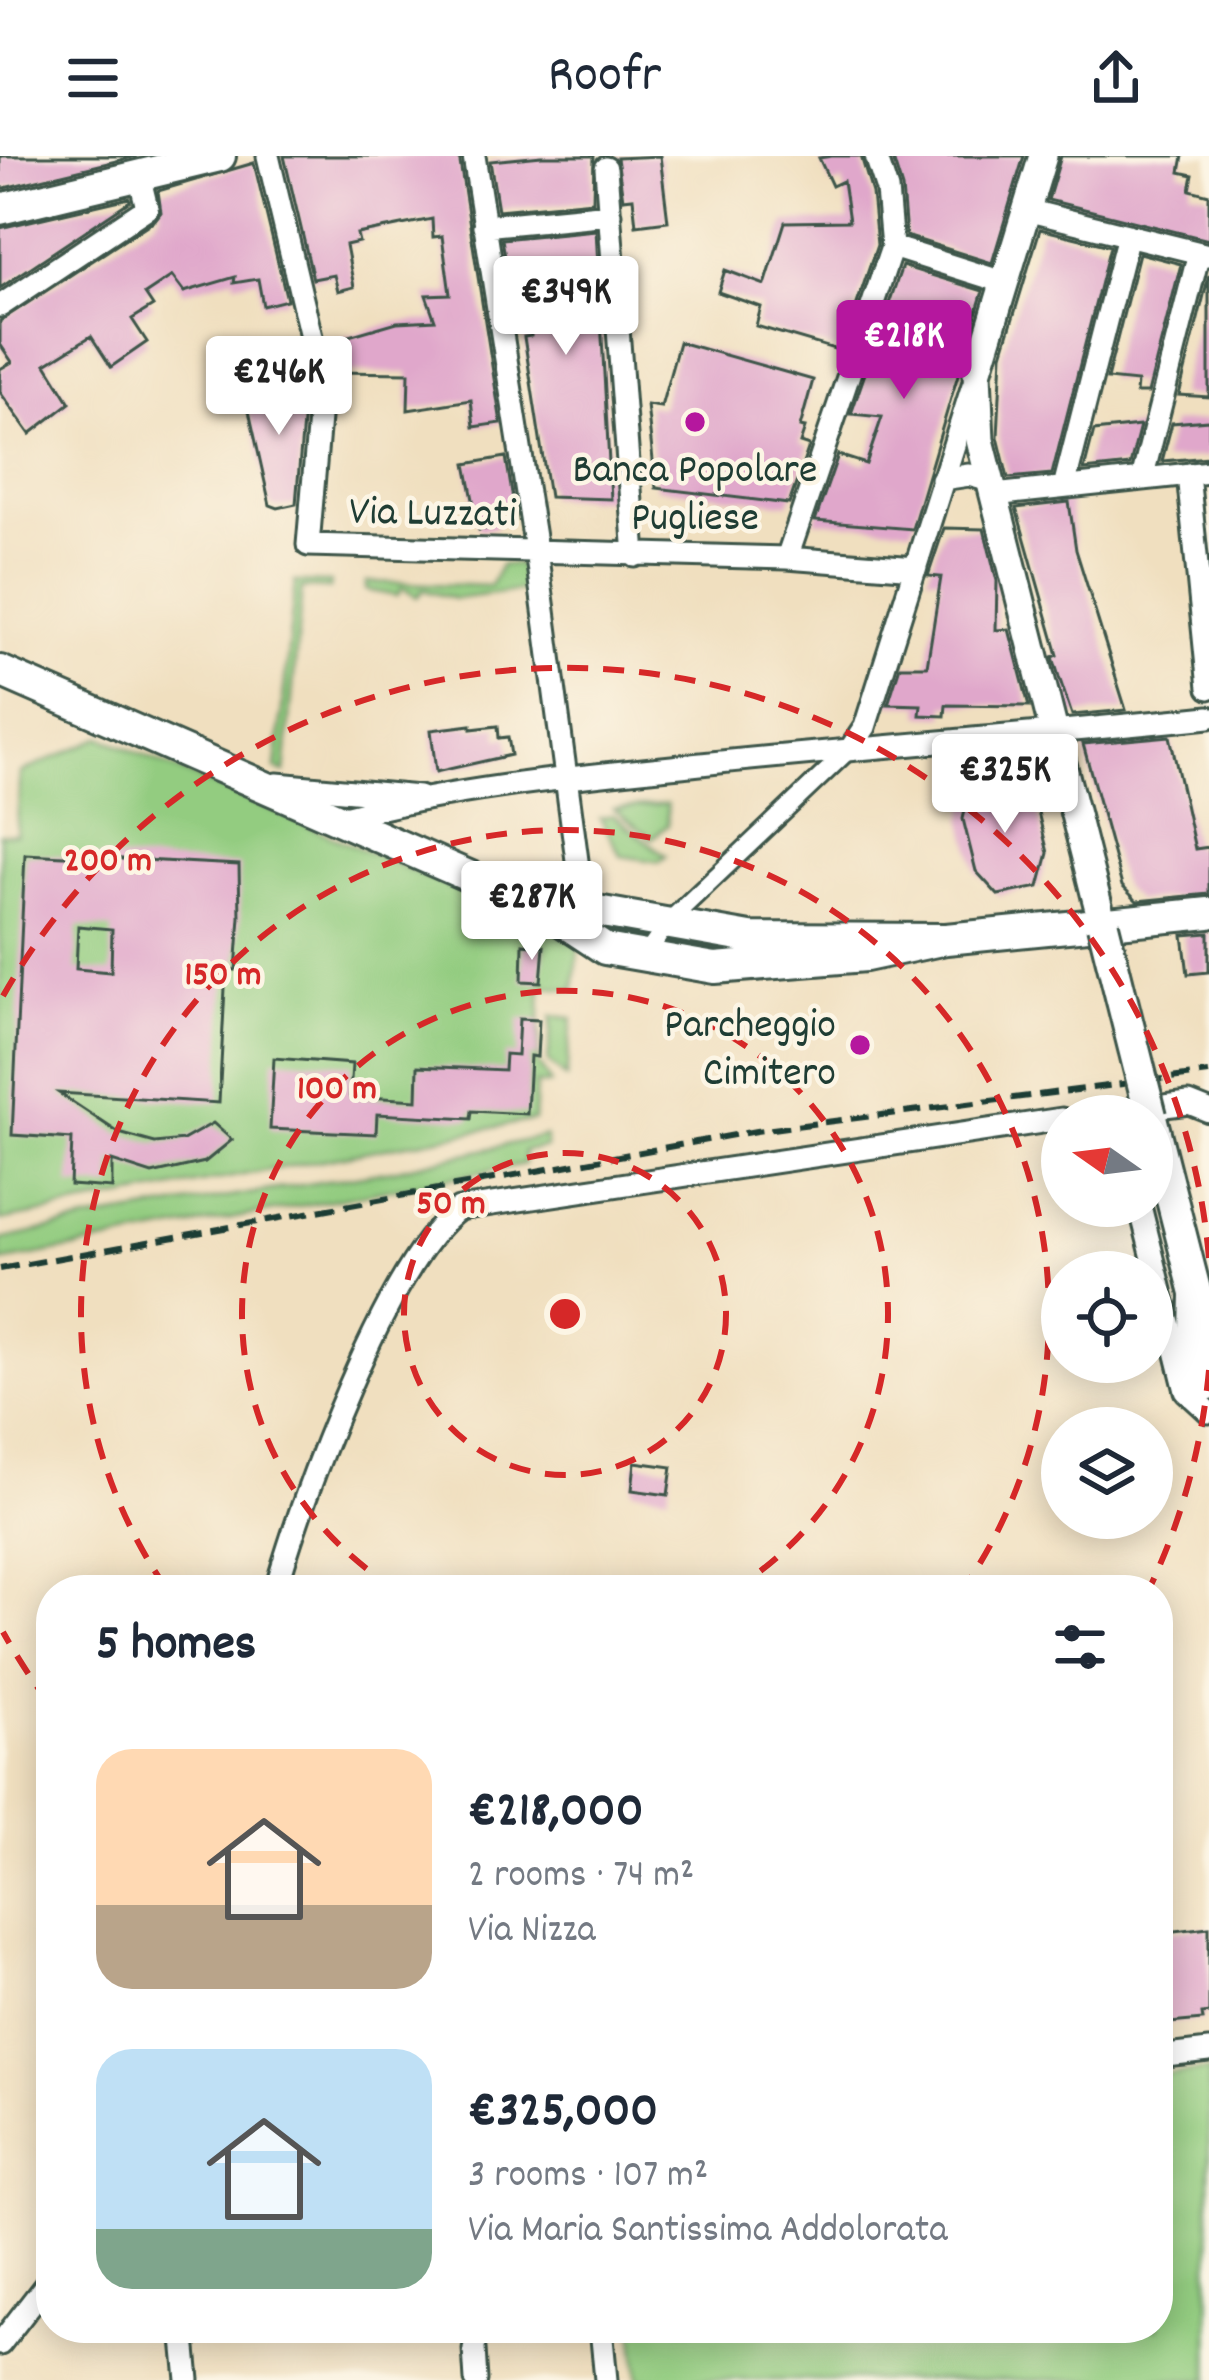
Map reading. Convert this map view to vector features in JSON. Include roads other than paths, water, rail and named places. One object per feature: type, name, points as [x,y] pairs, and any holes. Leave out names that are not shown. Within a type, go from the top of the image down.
[{"type":"main road","points":[[0,209],[151,167],[220,156]]},
{"type":"main road","points":[[0,670],[256,782],[331,805],[544,909],[583,921],[667,925],[750,938],[946,939],[1209,913]]},
{"type":"main road","points":[[583,921],[605,949],[640,962],[734,969],[866,956],[946,939]]},
{"type":"main road","points":[[1103,925],[1145,1095]]},
{"type":"main road","points":[[1173,1199],[1202,1305],[1195,1332],[1209,1384]]},
{"type":"street","name":"Via Luzzati","points":[[268,156],[322,383],[308,544],[787,557],[916,568]]},
{"type":"street","points":[[474,156],[536,550],[583,921]]},
{"type":"street","points":[[787,557],[892,247],[887,190],[876,156]]},
{"type":"street","points":[[640,962],[667,925],[851,748],[865,727],[1043,156]]},
{"type":"street","points":[[0,306],[147,208],[151,167]]},
{"type":"street","points":[[606,168],[634,556]]},
{"type":"street","points":[[1026,210],[1204,254],[1142,479]]},
{"type":"street","points":[[484,226],[610,214]]},
{"type":"street","points":[[1064,487],[1128,236]]},
{"type":"street","points":[[892,247],[1003,283]]},
{"type":"street","points":[[977,373],[980,440],[1103,925]]},
{"type":"street","points":[[942,479],[969,475],[993,488],[1064,487],[1198,473],[1209,688]]},
{"type":"street","points":[[331,805],[394,808],[420,797],[568,777],[1209,717]]},
{"type":"street","points":[[1173,1105],[1189,1103],[1209,1112]]},
{"type":"street","points":[[281,1575],[304,1498],[378,1330],[430,1237],[459,1210],[1041,1122]]},
{"type":"street","points":[[1145,1227],[1186,1391],[1190,1401],[1209,1412]]},
{"type":"street","points":[[1173,2055],[1209,2051]]},
{"type":"street","points":[[0,2344],[36,2297]]},
{"type":"street","points":[[184,2343],[188,2380]]},
{"type":"street","points":[[602,2343],[606,2380]]},
{"type":"street","points":[[474,2349],[476,2380]]},
{"type":"railway","points":[[0,1269],[756,1131],[1209,1073]]},
{"type":"place","name":"Banca Popolare Pugliese","points":[[695,422]]},
{"type":"place","name":"Parcheggio Cimitero","points":[[860,1045]]}]
